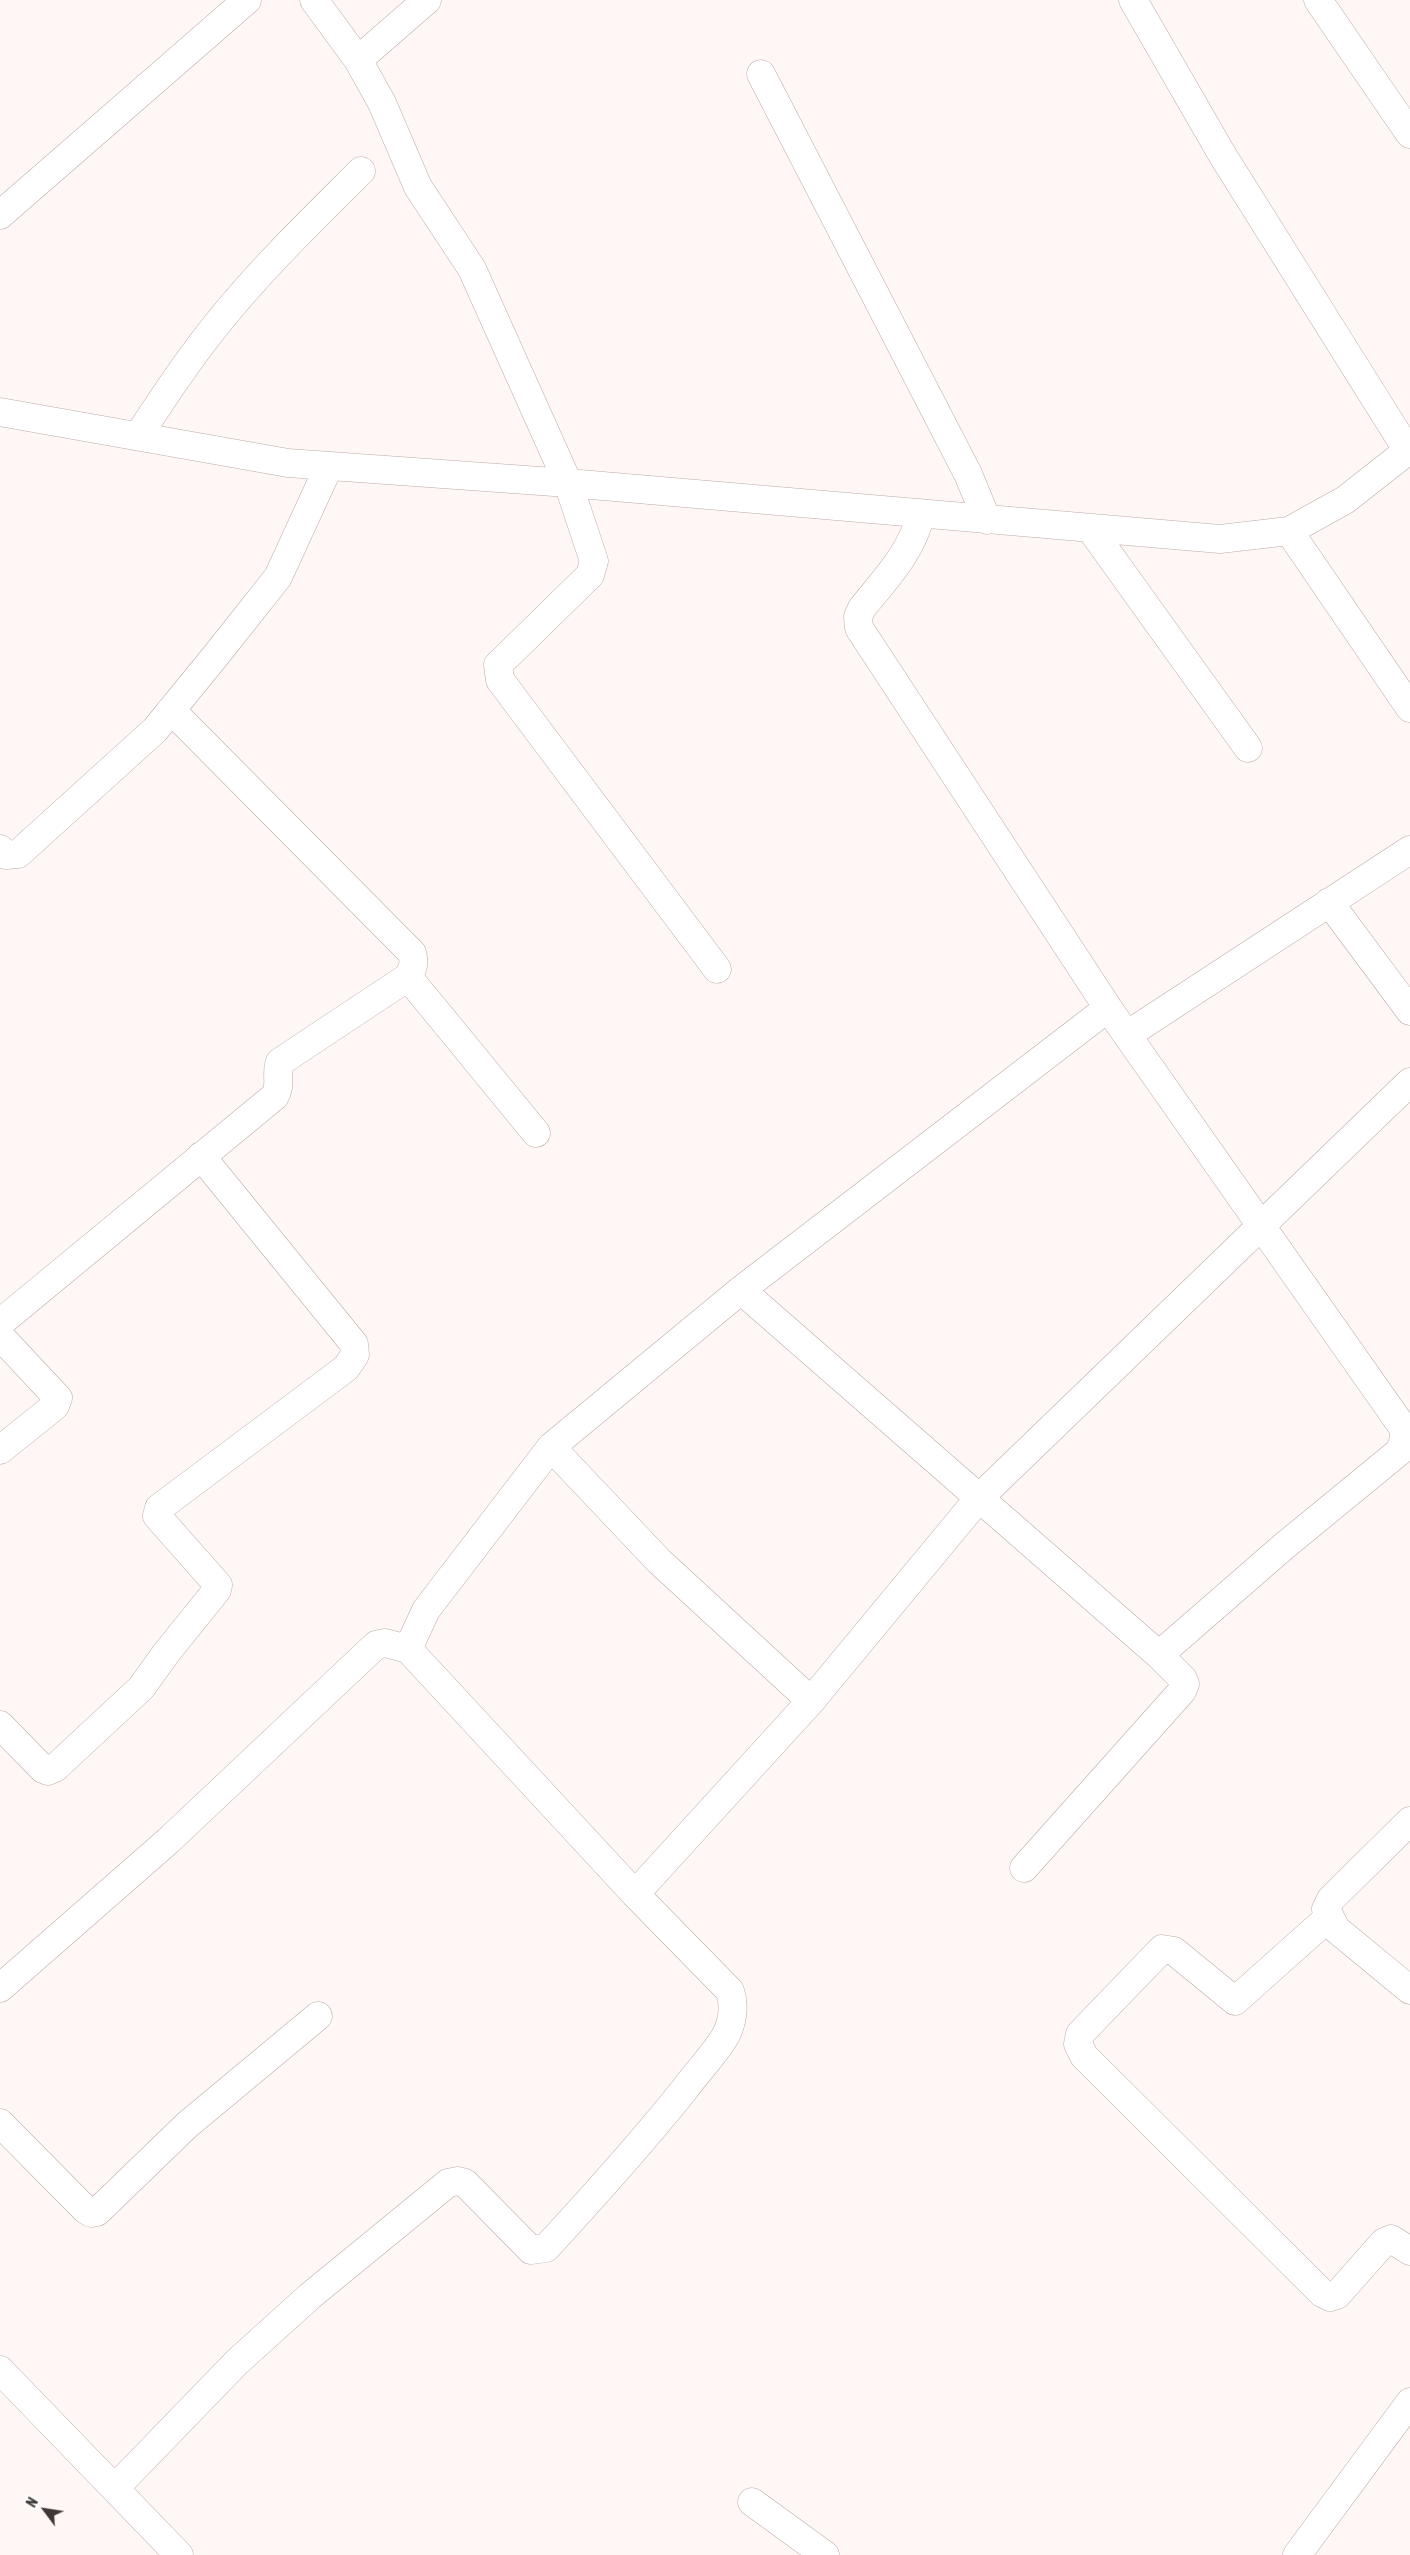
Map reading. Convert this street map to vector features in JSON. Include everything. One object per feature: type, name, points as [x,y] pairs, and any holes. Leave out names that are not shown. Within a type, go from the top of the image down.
[{"type":"street","points":[[2,209],[247,0]]},
{"type":"street","points":[[314,0],[358,60],[382,103],[418,187],[472,270],[568,483],[594,561],[590,575],[498,665],[500,680],[717,969]]},
{"type":"street","points":[[358,60],[427,0]]},
{"type":"street","points":[[0,412],[288,463],[568,483],[987,520],[1220,538],[1289,531],[1345,500],[1409,450],[1223,156],[1133,0]]},
{"type":"street","points":[[1318,0],[1410,134]]},
{"type":"street","points":[[761,74],[968,474],[987,520]]},
{"type":"street","points":[[138,436],[177,376],[218,322],[298,234],[361,171]]},
{"type":"street","points":[[0,849],[6,855],[18,854],[154,730],[278,577],[329,466]]},
{"type":"street","points":[[921,514],[916,535],[907,552],[862,608],[858,618],[859,628],[1108,1008],[1404,1429],[1404,1439],[1400,1451],[1283,1547],[1159,1655]]},
{"type":"street","points":[[1090,528],[1248,748]]},
{"type":"street","points":[[1289,531],[1410,708]]},
{"type":"street","points":[[0,1323],[275,1096],[280,1084],[277,1069],[280,1062],[408,977],[414,961],[412,953],[171,710]]},
{"type":"street","points":[[1127,1035],[1410,850]]},
{"type":"street","points":[[1329,902],[1410,1010]]},
{"type":"street","points":[[408,977],[536,1133]]},
{"type":"street","points":[[408,1649],[426,1610],[551,1447],[741,1290],[1108,1008]]},
{"type":"street","points":[[635,1894],[811,1701],[979,1498],[1410,1082]]},
{"type":"street","points":[[0,1725],[43,1769],[48,1771],[55,1768],[142,1688],[167,1652],[218,1590],[218,1585],[157,1516],[159,1508],[346,1368],[355,1355],[354,1344],[201,1156]]},
{"type":"street","points":[[741,1290],[1159,1655],[1183,1679],[1185,1684],[1182,1691],[1024,1868]]},
{"type":"street","points":[[0,1336],[58,1398],[58,1402],[0,1450]]},
{"type":"street","points":[[551,1447],[659,1561],[811,1701]]},
{"type":"street","points":[[0,1988],[168,1841],[376,1645],[384,1643],[408,1649],[635,1894],[730,1991],[734,2002],[733,2016],[725,2036],[635,2151],[546,2248],[531,2250],[465,2183],[458,2181],[448,2184],[310,2296],[237,2362],[115,2488]]},
{"type":"street","points":[[1410,1821],[1331,1899],[1326,1909],[1328,1917],[1336,1929],[1410,1990]]},
{"type":"street","points":[[1328,1917],[1235,2001],[1174,1951],[1162,1950],[1080,2034],[1078,2044],[1084,2056],[1322,2293],[1330,2297],[1337,2295],[1384,2242],[1391,2239],[1410,2250]]},
{"type":"street","points":[[0,2123],[85,2208],[91,2213],[97,2212],[187,2125],[318,2016]]},
{"type":"street","points":[[0,2370],[179,2555]]},
{"type":"street","points":[[1297,2555],[1410,2402]]},
{"type":"street","points":[[752,2502],[825,2555]]}]
